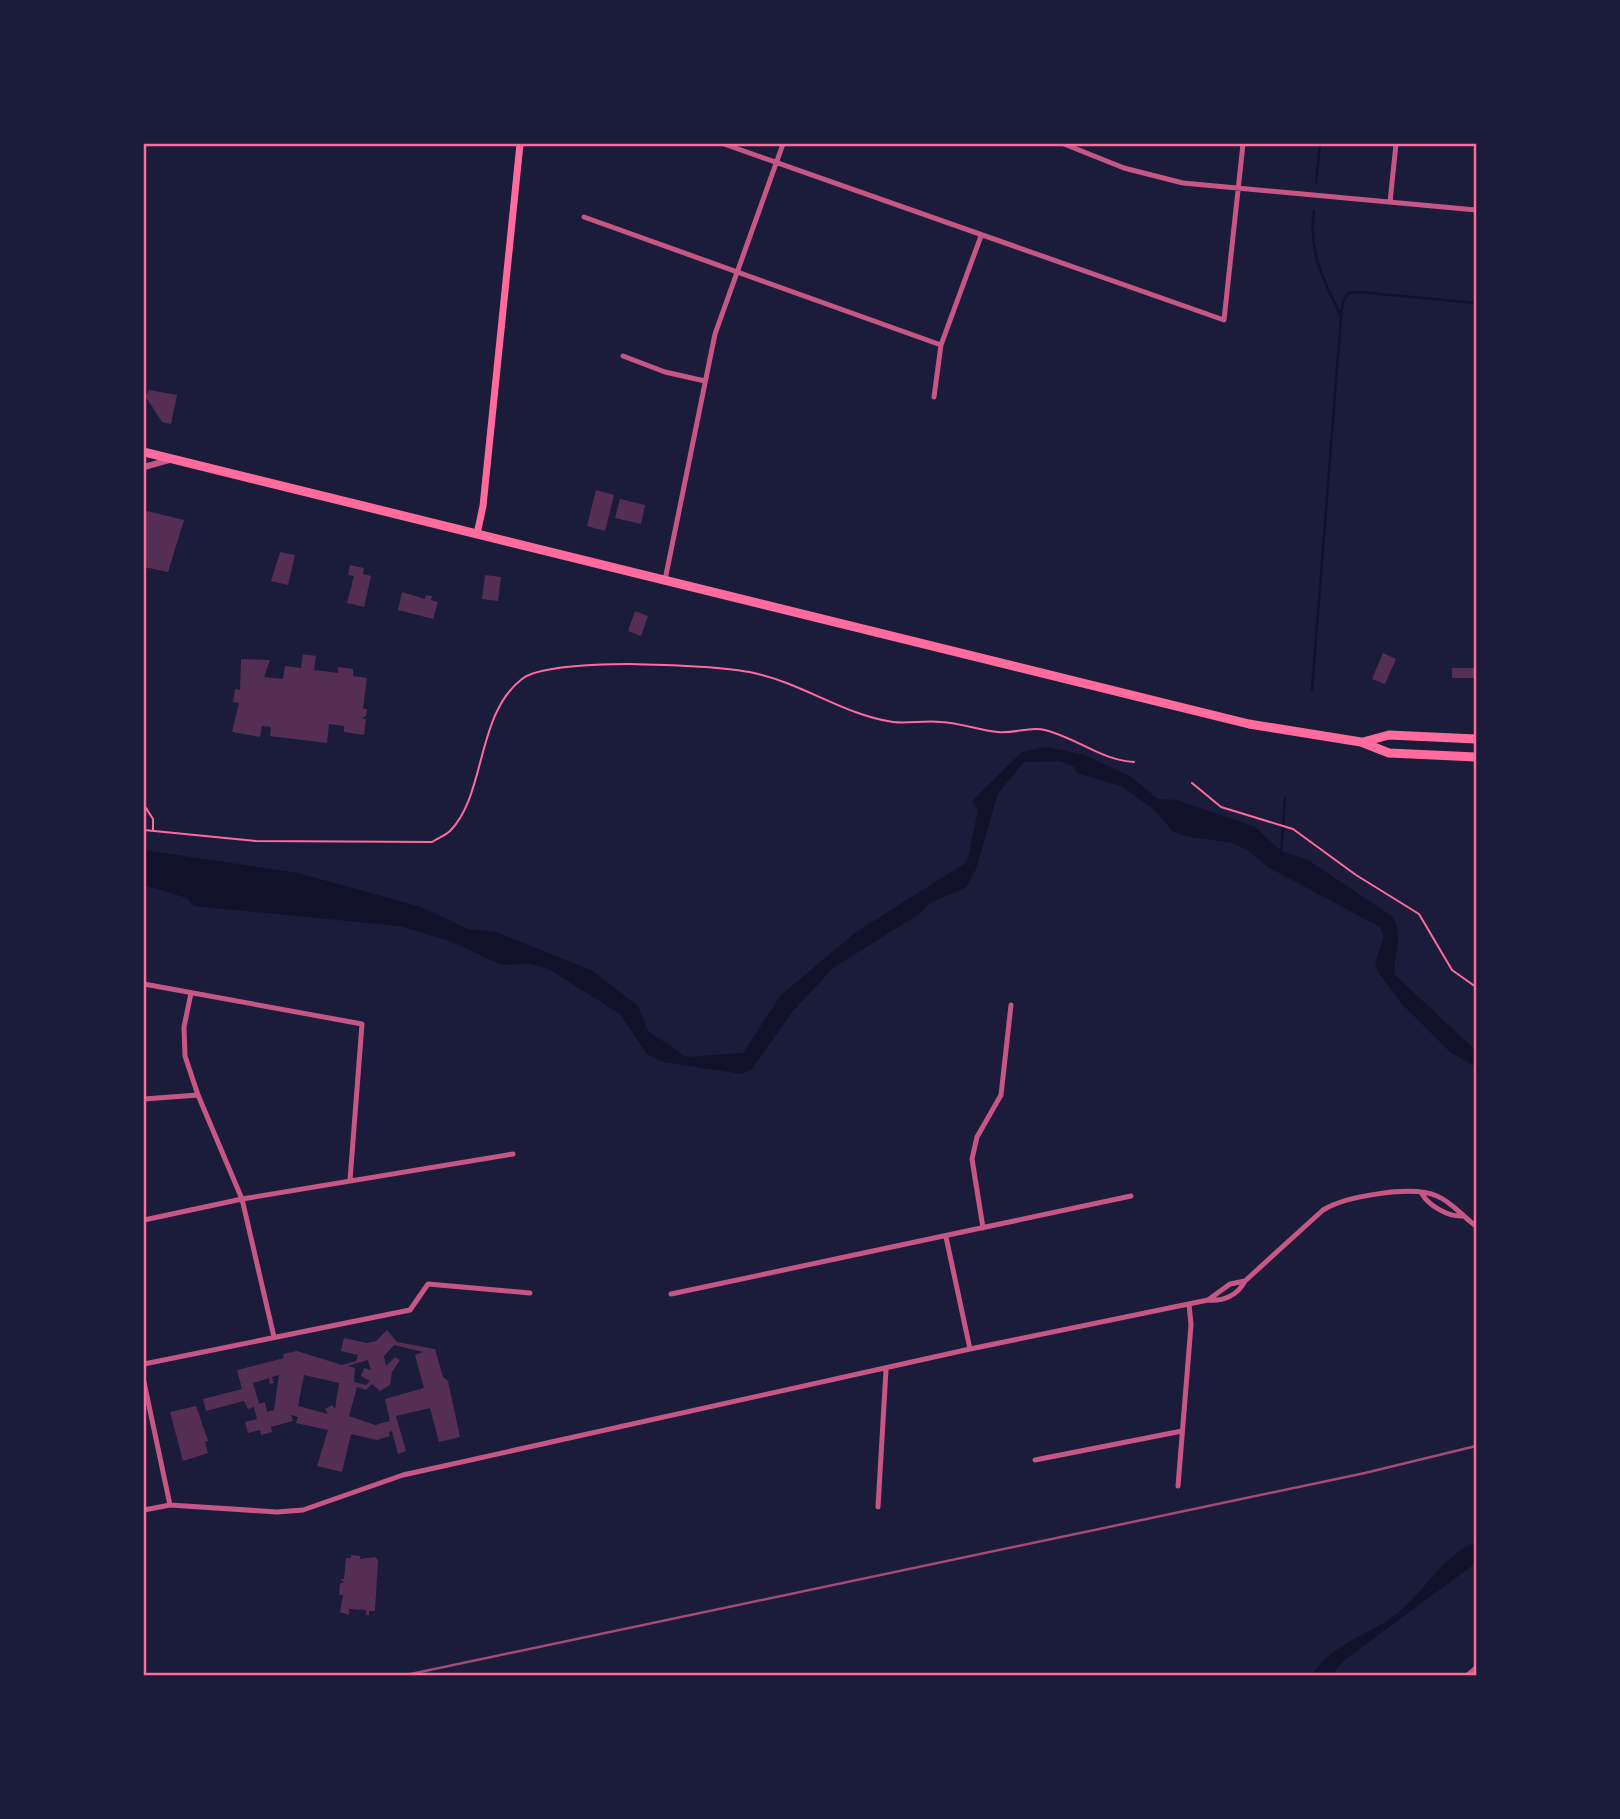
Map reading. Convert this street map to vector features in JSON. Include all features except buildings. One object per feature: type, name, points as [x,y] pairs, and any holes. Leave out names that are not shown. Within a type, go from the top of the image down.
[{"type":"highway","points":[[144,452],[1249,724],[1361,742],[1390,753],[1476,757]]},
{"type":"highway","points":[[1361,742],[1389,735],[1476,739]]},
{"type":"main road","points":[[477,534],[483,506],[520,144]]},
{"type":"street","points":[[724,144],[1224,320],[1242,144]]},
{"type":"street","points":[[665,580],[694,450],[715,334],[783,144]]},
{"type":"street","points":[[1063,144],[1153,177],[1237,189],[1476,210]]},
{"type":"street","points":[[1391,202],[1396,144]]},
{"type":"street","points":[[584,218],[942,345]]},
{"type":"street","points":[[934,397],[942,345],[981,236]]},
{"type":"street","points":[[623,356],[665,372],[705,381]]},
{"type":"street","points":[[144,467],[173,458]]},
{"type":"street","points":[[144,984],[362,1024],[350,1180]]},
{"type":"street","points":[[191,993],[183,1042],[198,1095],[242,1199],[274,1337]]},
{"type":"street","points":[[983,1228],[972,1159],[977,1137],[1001,1094],[1011,1005]]},
{"type":"street","points":[[144,1098],[198,1095]]},
{"type":"street","points":[[144,1220],[242,1199],[513,1154]]},
{"type":"street","points":[[144,1510],[170,1506],[277,1512],[303,1510],[403,1475],[886,1370],[970,1349],[1208,1300],[1223,1300],[1237,1292],[1245,1281],[1330,1206],[1407,1190],[1446,1200],[1476,1226]]},
{"type":"street","points":[[1422,1194],[1427,1201],[1442,1210],[1462,1216]]},
{"type":"street","points":[[671,1294],[1131,1196]]},
{"type":"street","points":[[946,1237],[970,1349]]},
{"type":"street","points":[[1208,1300],[1230,1284],[1245,1281]]},
{"type":"street","points":[[144,1364],[410,1310],[428,1284],[530,1293]]},
{"type":"street","points":[[1178,1486],[1191,1325],[1189,1304]]},
{"type":"street","points":[[878,1507],[886,1370]]},
{"type":"street","points":[[144,1382],[170,1506]]},
{"type":"street","points":[[1035,1460],[1182,1431]]},
{"type":"street","points":[[1468,1675],[1476,1668]]},
{"type":"path","points":[[144,830],[256,841],[432,842],[450,831],[465,807],[484,742],[501,705],[521,679],[539,670],[651,664],[714,667],[757,673],[860,713],[894,722],[940,721],[999,732],[1030,728],[1048,731],[1109,758],[1135,762]]},
{"type":"path","points":[[1192,783],[1221,807],[1293,829],[1356,875],[1419,914],[1452,970],[1476,987]]},
{"type":"path","points":[[144,805],[153,819],[153,831]]},
{"type":"shaded area","points":[[1046,747],[1085,755],[1131,777],[1158,799],[1177,800],[1255,827],[1281,851],[1308,860],[1393,917],[1398,931],[1395,975],[1476,1051],[1476,1067],[1450,1052],[1401,1003],[1378,972],[1375,963],[1384,937],[1380,927],[1268,867],[1249,851],[1233,843],[1185,836],[1172,831],[1156,811],[1121,786],[1077,773],[1074,767],[1060,761],[1024,762],[998,793],[976,869],[966,887],[930,903],[919,914],[833,968],[792,1012],[752,1069],[742,1074],[663,1062],[647,1054],[620,1014],[547,968],[529,964],[502,965],[450,941],[399,926],[194,906],[187,898],[144,885],[144,850],[298,873],[421,907],[468,929],[496,932],[591,970],[638,1006],[648,1031],[686,1057],[743,1053],[781,995],[856,932],[967,862],[978,810],[972,801],[1022,752]]},
{"type":"shaded area","points":[[1476,1542],[1476,1563],[1343,1661],[1332,1675],[1312,1675],[1340,1647],[1395,1615],[1443,1565]]},
{"type":"waterway","points":[[1316,182],[1320,144]]},
{"type":"waterway","points":[[1312,690],[1341,317],[1315,253],[1314,211]]},
{"type":"waterway","points":[[1341,314],[1343,301],[1349,293],[1358,292],[1476,303]]},
{"type":"waterway","points":[[1281,854],[1285,798]]},
{"type":"railway","points":[[406,1675],[1365,1473],[1476,1446]]}]
